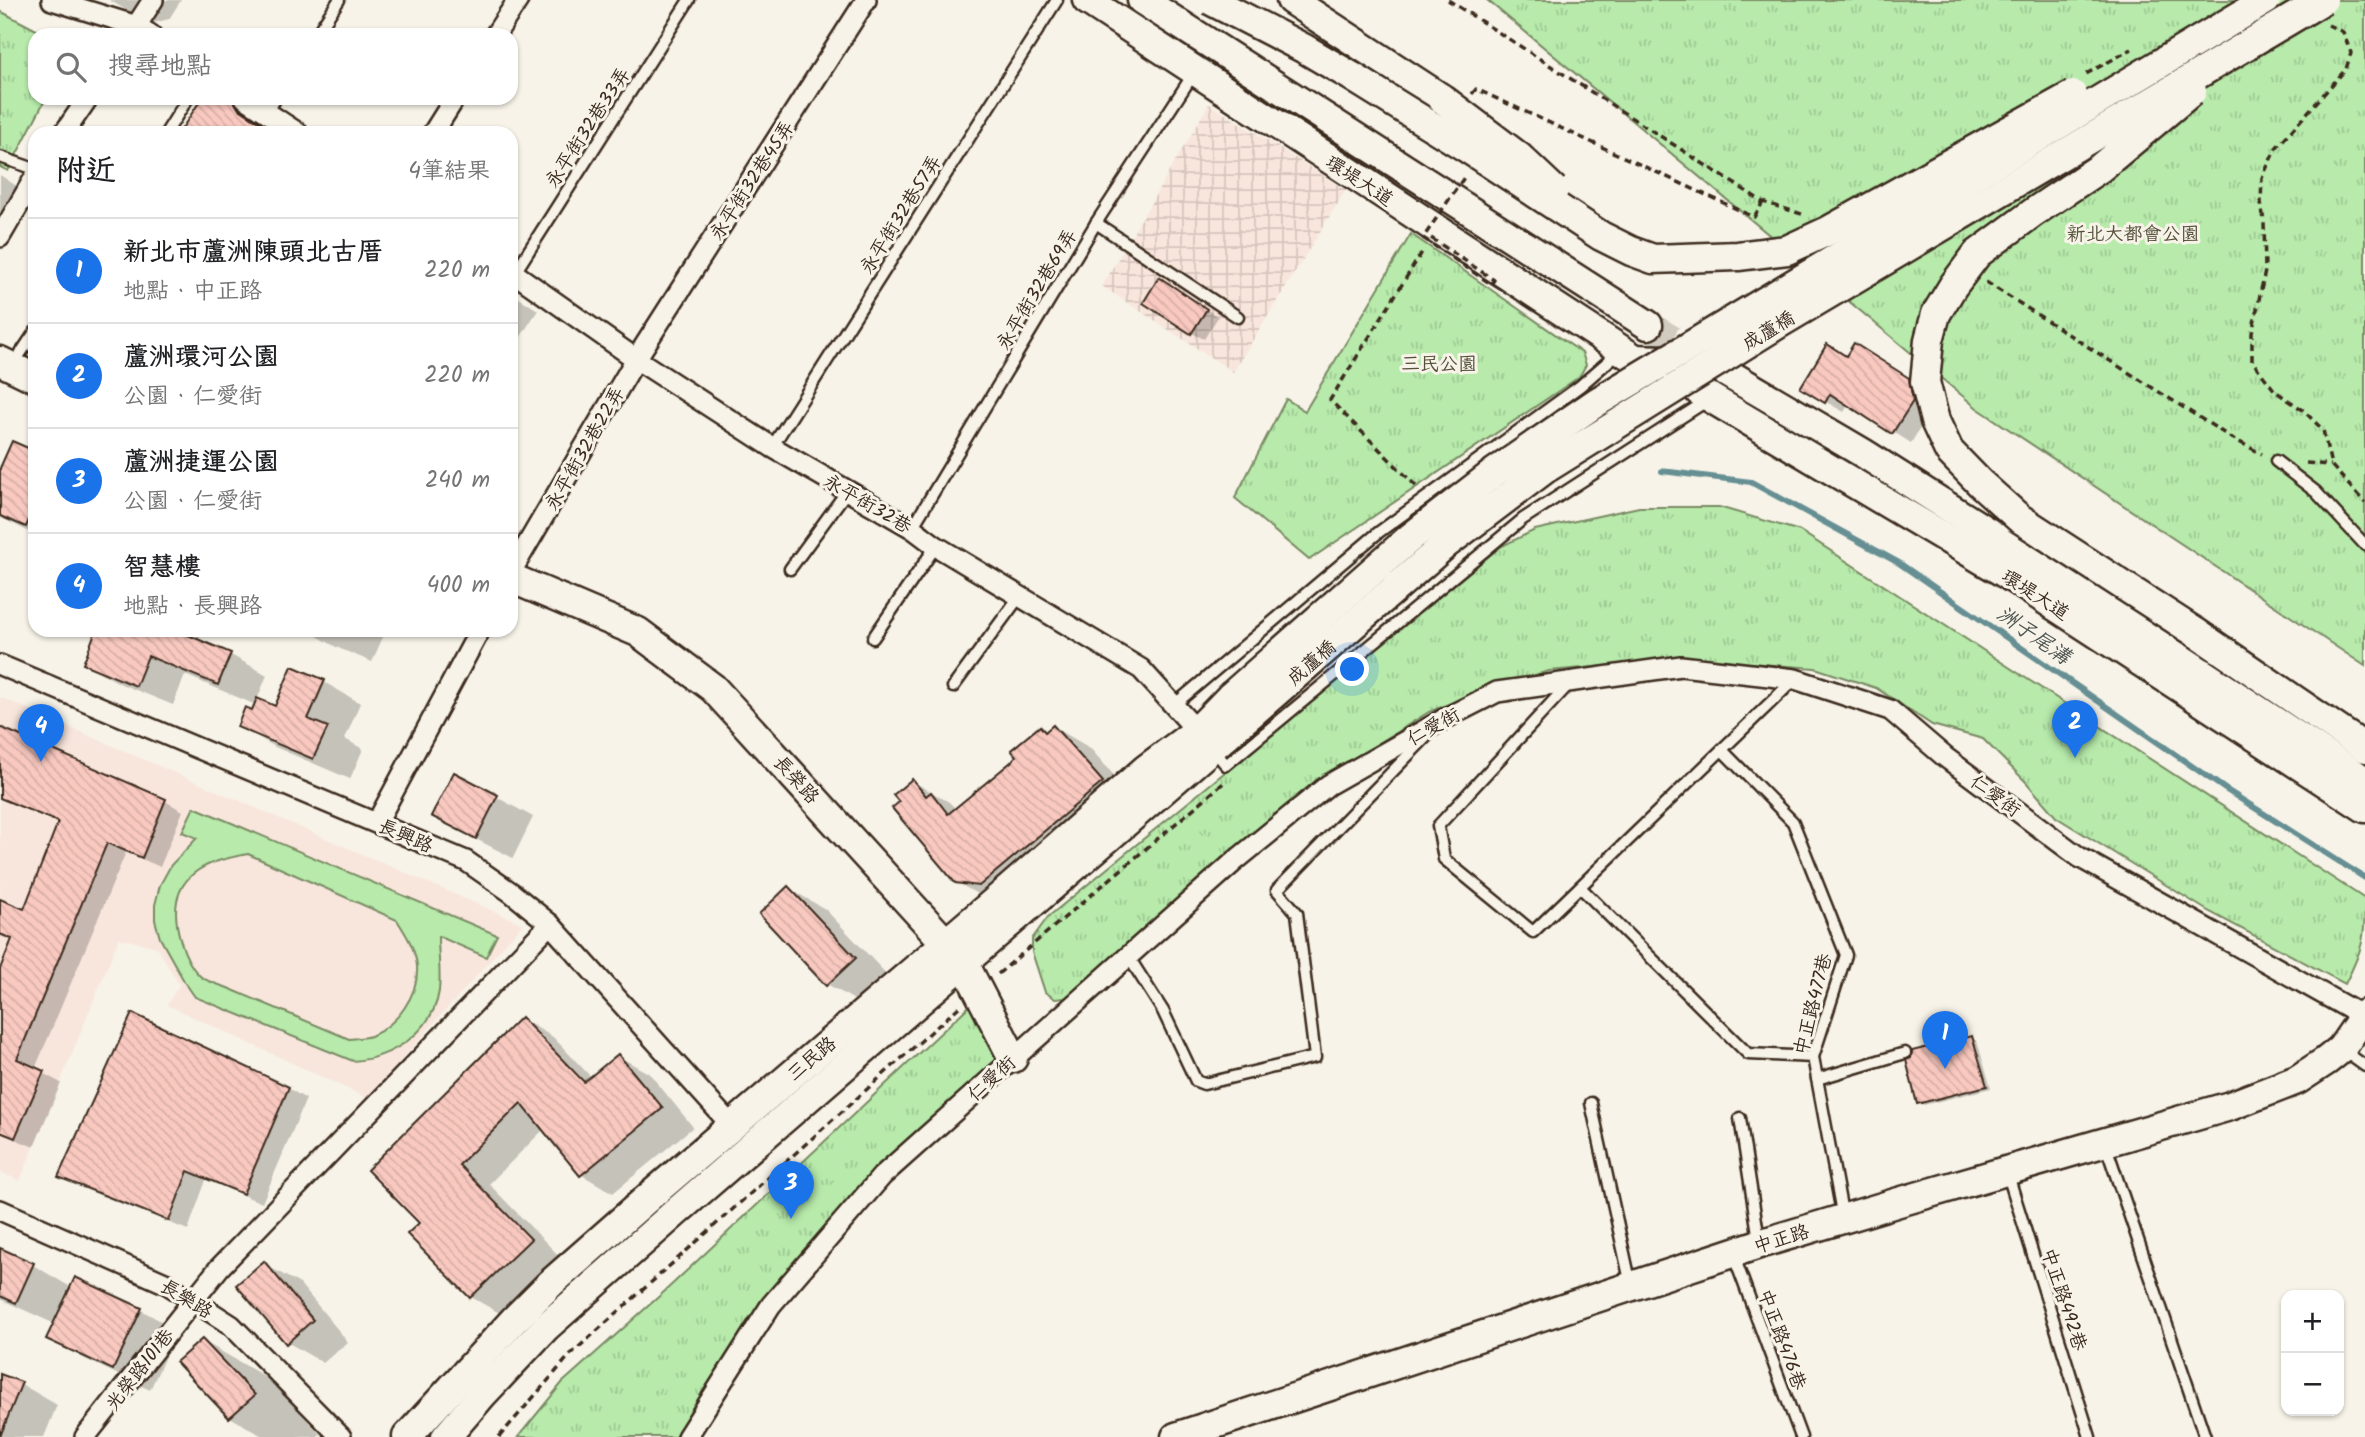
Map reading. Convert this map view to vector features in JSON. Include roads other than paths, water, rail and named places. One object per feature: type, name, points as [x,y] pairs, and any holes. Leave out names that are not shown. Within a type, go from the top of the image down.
[{"type":"main road","name":"環堤大道","points":[[1087,0],[1628,355]]},
{"type":"main road","name":"環堤大道","points":[[1142,0],[1648,325]]},
{"type":"main road","points":[[1210,0],[1351,76],[1601,236],[1653,259],[1738,256],[1787,250],[1828,231],[2064,99],[2190,41],[2264,0]]},
{"type":"main road","points":[[1291,0],[1441,98],[1519,157],[1601,236]]},
{"type":"main road","name":"成蘆橋","points":[[1241,705],[1411,537],[1495,472],[1597,402],[2264,0]]},
{"type":"main road","name":"成蘆橋","points":[[1241,705],[1545,469],[1778,324],[2207,67],[2275,30],[2321,11]]},
{"type":"main road","points":[[2275,30],[2201,84],[2100,168],[1977,254],[1936,314],[1929,340],[1925,382],[1935,421],[1949,451],[2019,518],[2195,632],[2365,748]]},
{"type":"main road","name":"環堤大道","points":[[1727,373],[1863,453],[2024,555],[2365,780]]},
{"type":"main road","name":"環堤大道","points":[[1705,394],[2003,572],[2365,808]]},
{"type":"main road","name":"長榮路","points":[[518,581],[638,632],[713,688],[955,953],[1013,1058]]},
{"type":"main road","name":"三民路","points":[[446,1437],[546,1327],[676,1212],[955,953],[1205,740],[1241,705]]},
{"type":"main road","name":"三民路","points":[[407,1437],[505,1329],[551,1283],[732,1125],[955,953]]},
{"type":"main road","name":"中正路","points":[[1177,1437],[1231,1424],[1759,1244],[2230,1106],[2297,1080],[2341,1049],[2365,1016]]},
{"type":"street","points":[[52,0],[129,28]]},
{"type":"street","points":[[142,28],[153,0]]},
{"type":"street","points":[[500,28],[518,0]]},
{"type":"street","name":"永平街32巷45弄","points":[[636,359],[866,0]]},
{"type":"street","points":[[69,126],[83,105]]},
{"type":"street","points":[[272,105],[292,126]]},
{"type":"street","points":[[437,126],[451,105]]},
{"type":"street","points":[[0,237],[28,189]]},
{"type":"street","name":"永平街32巷","points":[[518,279],[772,447],[912,528],[936,546],[1141,669],[1205,740]]},
{"type":"street","name":"永平街32巷22弄","points":[[518,560],[636,359]]},
{"type":"street","points":[[377,822],[476,637]]},
{"type":"street","name":"長興路","points":[[0,664],[466,861],[512,892],[550,925],[732,1125]]},
{"type":"street","name":"仁愛街","points":[[687,1437],[771,1305],[882,1176],[1235,862],[1328,785],[1497,692],[1681,666],[1795,679],[1890,710],[1945,757],[2080,857],[2365,1016]]},
{"type":"street","name":"光榮路101巷","points":[[85,1437],[229,1258],[550,925]]},
{"type":"street","name":"長樂路","points":[[0,1210],[167,1284],[231,1325],[341,1437]]},
{"type":"lane","points":[[321,28],[339,0]]},
{"type":"lane","name":"永平街32巷33弄","points":[[518,266],[690,0]]},
{"type":"lane","name":"永平街32巷57弄","points":[[772,447],[1057,0]]},
{"type":"lane","name":"永平街32巷69弄","points":[[912,528],[1096,223],[1194,72]]},
{"type":"lane","points":[[170,126],[184,105]]},
{"type":"lane","points":[[0,157],[28,167]]},
{"type":"lane","points":[[1096,223],[1238,317]]},
{"type":"lane","points":[[16,368],[28,345]]},
{"type":"lane","points":[[1174,705],[1379,533],[1580,386],[1628,355],[1693,351]]},
{"type":"lane","points":[[1205,740],[1226,765],[1524,519],[1667,429],[1705,394],[1698,362]]},
{"type":"lane","points":[[2276,461],[2316,492],[2365,545]]},
{"type":"lane","points":[[790,569],[847,491]]},
{"type":"lane","points":[[873,638],[936,546]]},
{"type":"lane","points":[[953,687],[1020,597]]},
{"type":"lane","points":[[1571,682],[1438,827],[1444,859],[1533,932],[1795,679]]},
{"type":"lane","points":[[1128,956],[1163,1011],[1196,1081],[1204,1084],[1315,1056],[1297,913],[1277,890],[1444,719]]},
{"type":"lane","name":"中正路477巷","points":[[1722,750],[1793,822],[1846,955],[1813,1057],[1843,1219]]},
{"type":"lane","points":[[1580,887],[1748,1054],[1813,1057]]},
{"type":"lane","points":[[2341,1049],[2365,1066]]},
{"type":"lane","points":[[1817,1079],[1905,1053]]},
{"type":"lane","points":[[1591,1103],[1631,1286]]},
{"type":"lane","points":[[1740,1118],[1759,1244]]},
{"type":"lane","points":[[2105,1143],[2205,1437]]},
{"type":"lane","name":"中正路492巷","points":[[2006,1171],[2090,1437]]},
{"type":"lane","name":"中正路476巷","points":[[1733,1253],[1801,1437]]},
{"type":"waterway","name":"洲子尾溝","points":[[1662,471],[1751,482],[1899,563],[2225,789],[2365,878]]},
{"type":"tunnel","points":[[1648,325],[1707,360]]},
{"type":"place","name":"蘆洲環河公園","points":[[2075,758]]},
{"type":"place","name":"智慧樓","points":[[41,762]]},
{"type":"place","name":"新北市蘆洲陳頭北古厝","points":[[1945,1069]]},
{"type":"place","name":"蘆洲捷運公園","points":[[791,1219]]},
{"type":"park label","name":"新北大都會公園","points":[[2133,233]]},
{"type":"park label","name":"三民公園","points":[[1439,363]]}]
